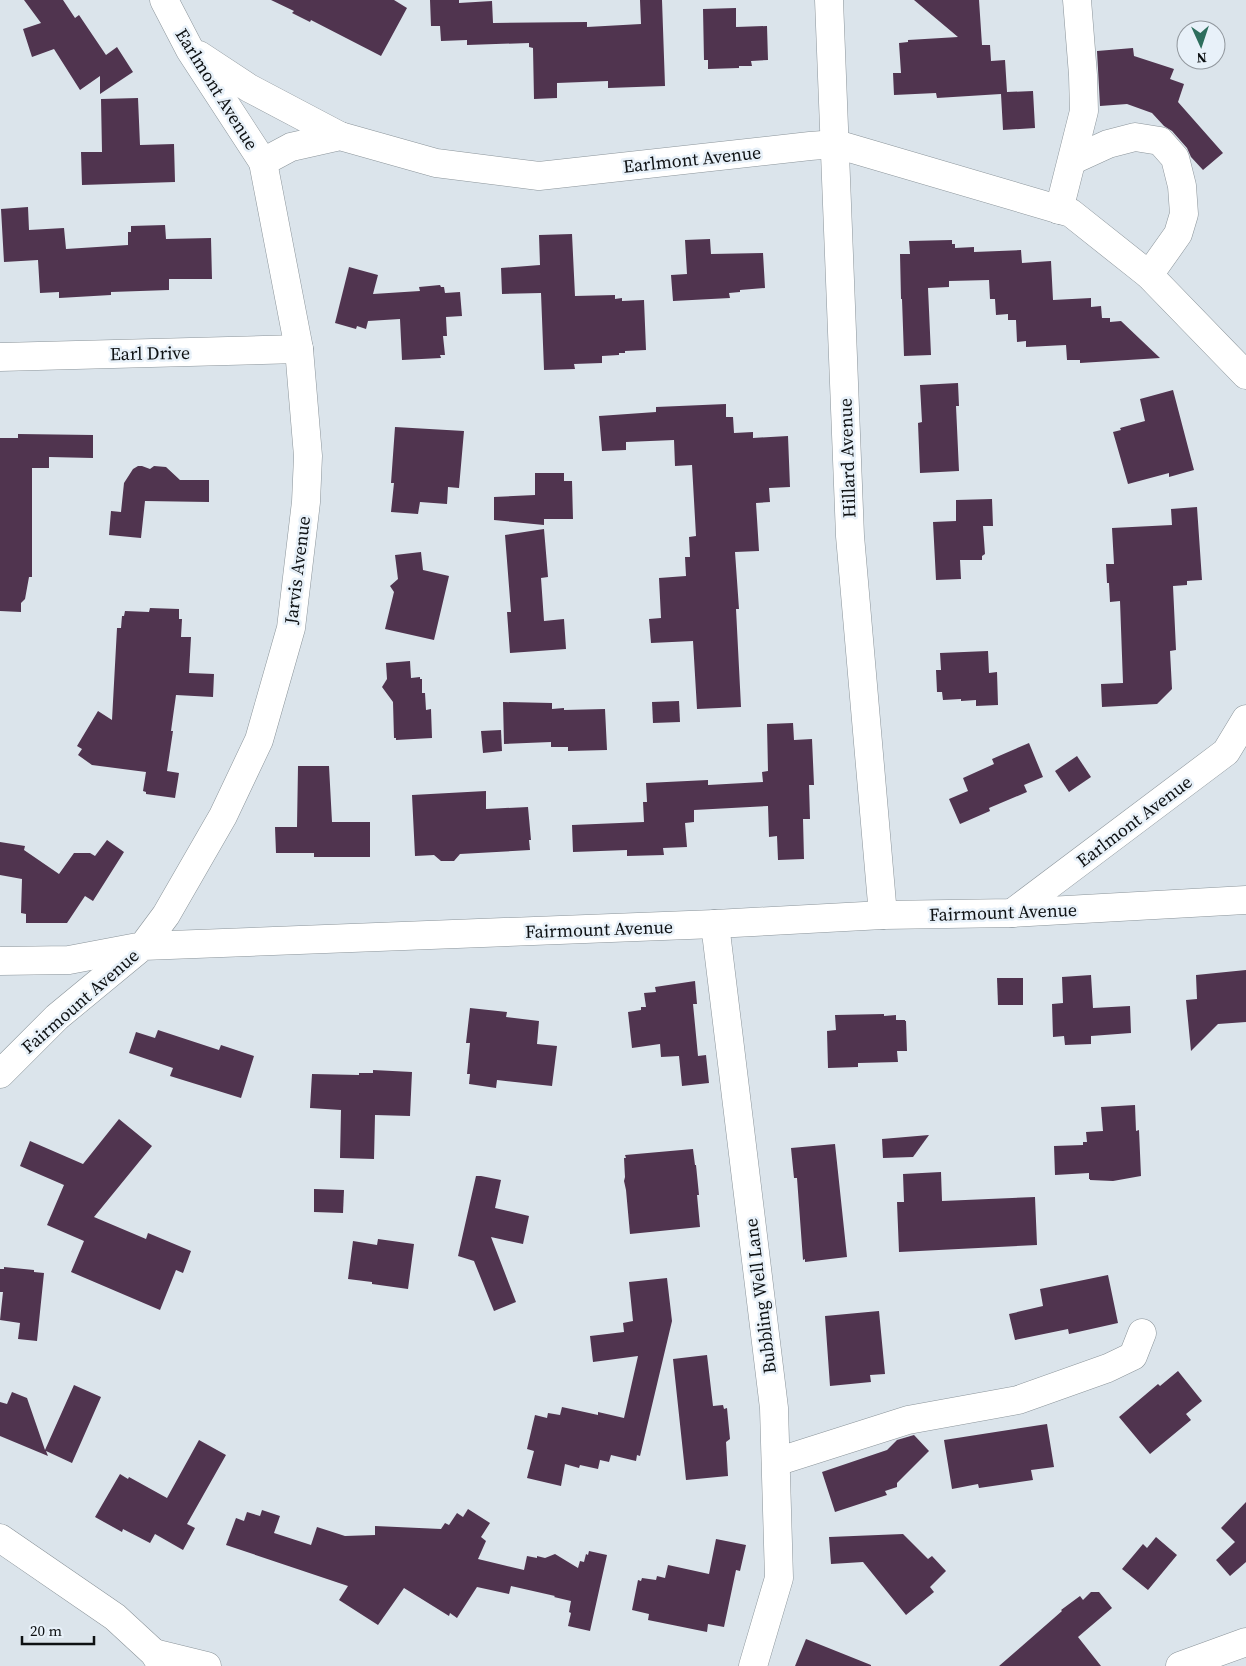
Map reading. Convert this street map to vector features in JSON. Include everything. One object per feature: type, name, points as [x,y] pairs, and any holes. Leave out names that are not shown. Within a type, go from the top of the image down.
[{"type":"street","name":"Earlmont Avenue","points":[[164,0],[190,50],[263,162],[291,147],[340,136],[436,162],[539,176],[836,144],[1071,213],[1149,275],[1246,375]]},
{"type":"street","name":"Hillard Avenue","points":[[829,0],[850,536],[883,915]]},
{"type":"street","points":[[1060,210],[1084,111],[1077,0]]},
{"type":"street","points":[[190,50],[249,88],[340,136]]},
{"type":"street","points":[[1073,160],[1108,144],[1135,137],[1160,141],[1175,158],[1182,186],[1184,214],[1178,234],[1149,275]]},
{"type":"street","name":"Jarvis Avenue","points":[[143,946],[166,915],[218,824],[259,740],[291,628],[306,502],[308,456],[299,350],[263,162]]},
{"type":"street","name":"Earl Drive","points":[[0,357],[299,350]]},
{"type":"street","name":"Earlmont Avenue","points":[[1012,913],[1226,752],[1246,719]]},
{"type":"street","name":"Fairmount Avenue","points":[[0,1074],[57,1018],[143,946],[715,924],[883,915],[1012,913],[1246,900]]},
{"type":"street","name":"Bubbling Well Lane","points":[[715,924],[774,1408],[779,1578],[753,1666]]},
{"type":"street","points":[[0,961],[69,960],[143,946]]},
{"type":"street","points":[[776,1462],[908,1420],[1027,1397],[1108,1368],[1133,1356],[1142,1333]]},
{"type":"street","points":[[0,1538],[115,1617],[158,1660],[207,1666]]},
{"type":"street","points":[[1180,1666],[1246,1642]]},
{"type":"building","points":[[24,0],[63,0],[75,18],[79,15],[106,55],[117,47],[133,72],[100,94],[100,76],[80,90],[54,49],[32,57],[23,29],[41,23]]},
{"type":"building","points":[[271,0],[394,0],[407,8],[381,56],[311,20],[310,22],[292,13],[294,11]]},
{"type":"building","points":[[430,0],[459,0],[459,3],[492,1],[493,23],[587,22],[587,27],[641,24],[640,0],[662,0],[665,86],[608,88],[608,81],[557,83],[557,98],[534,99],[533,48],[529,47],[529,43],[467,45],[467,40],[441,41],[440,26],[431,26]]},
{"type":"building","points":[[914,0],[979,0],[982,45],[990,45],[991,61],[1005,60],[1007,92],[1033,91],[1035,128],[1003,130],[1001,94],[937,98],[936,93],[894,95],[893,73],[901,73],[899,43],[908,42],[908,40],[958,37]]},
{"type":"building","points":[[736,8],[736,27],[767,26],[768,60],[751,61],[752,66],[739,66],[739,68],[708,69],[708,60],[704,60],[703,9]]},
{"type":"building","points":[[1133,48],[1134,56],[1174,69],[1170,79],[1184,84],[1178,102],[1223,153],[1203,170],[1172,131],[1164,126],[1152,113],[1127,104],[1100,106],[1097,51]]},
{"type":"building","points":[[138,98],[140,145],[174,144],[175,182],[82,185],[81,152],[102,152],[101,99]]},
{"type":"building","points":[[28,207],[29,230],[64,228],[66,249],[128,245],[128,232],[131,232],[131,226],[165,225],[166,239],[211,238],[212,279],[169,279],[169,290],[111,292],[111,295],[59,298],[59,292],[40,293],[38,260],[4,262],[1,209]]},
{"type":"building","points":[[572,234],[575,296],[615,295],[615,299],[622,298],[622,301],[644,300],[646,350],[625,351],[625,353],[619,353],[619,355],[602,356],[602,363],[574,364],[575,369],[544,370],[541,293],[502,294],[501,268],[540,265],[539,235]]},
{"type":"building","points":[[710,239],[711,254],[763,253],[765,288],[729,293],[730,298],[673,301],[671,275],[687,274],[685,240]]},
{"type":"building","points":[[952,240],[955,248],[974,247],[974,252],[1021,250],[1022,263],[1051,261],[1053,300],[1091,298],[1091,307],[1101,306],[1102,318],[1110,318],[1110,322],[1121,321],[1160,358],[1080,363],[1080,360],[1067,360],[1066,345],[1026,347],[1026,341],[1017,342],[1016,320],[1008,320],[1008,314],[996,315],[995,299],[990,299],[989,280],[949,281],[949,287],[928,288],[931,355],[904,356],[900,254],[910,254],[909,241]]},
{"type":"building","points":[[349,267],[378,275],[373,294],[420,291],[419,287],[440,285],[444,287],[445,293],[460,292],[462,316],[446,317],[447,336],[443,336],[445,355],[440,355],[441,358],[402,360],[400,319],[368,321],[366,329],[357,326],[356,329],[335,323]]},
{"type":"building","points":[[958,383],[959,406],[956,406],[959,471],[920,473],[918,423],[922,422],[920,385]]},
{"type":"building","points":[[1173,390],[1194,470],[1169,477],[1169,473],[1128,484],[1113,432],[1121,430],[1120,428],[1145,421],[1140,399]]},
{"type":"building","points":[[726,404],[726,417],[733,417],[734,433],[753,432],[753,438],[788,436],[790,487],[769,488],[770,502],[756,503],[759,551],[735,552],[739,609],[736,609],[741,707],[697,709],[693,641],[651,643],[649,619],[661,618],[659,578],[686,576],[685,557],[690,557],[689,537],[696,536],[692,465],[675,466],[674,440],[626,442],[626,450],[602,451],[599,416],[656,412],[656,407]]},
{"type":"building","points":[[395,427],[464,431],[459,488],[448,487],[447,504],[420,502],[418,514],[391,512],[394,483],[391,483]]},
{"type":"building","points":[[18,434],[93,435],[93,458],[49,457],[49,468],[32,468],[32,577],[29,577],[25,599],[21,603],[21,612],[0,611],[0,438],[18,438]]},
{"type":"building","points":[[138,466],[150,469],[154,466],[166,467],[180,480],[209,480],[209,502],[145,501],[141,538],[109,535],[111,511],[121,512],[124,483],[133,469]]},
{"type":"building","points":[[535,473],[564,473],[564,481],[572,481],[573,519],[544,519],[544,525],[494,520],[494,497],[535,495]]},
{"type":"building","points":[[992,499],[993,526],[983,526],[985,554],[982,556],[982,560],[960,560],[961,579],[936,580],[933,522],[956,521],[956,500]]},
{"type":"building","points":[[1197,507],[1202,580],[1187,581],[1187,585],[1173,586],[1176,650],[1170,651],[1172,689],[1157,704],[1102,707],[1101,684],[1123,683],[1120,601],[1110,602],[1109,583],[1107,583],[1106,564],[1114,564],[1112,528],[1172,525],[1171,509]]},
{"type":"building","points":[[544,529],[548,577],[541,578],[544,621],[564,619],[566,649],[510,653],[507,612],[511,612],[505,535]]},
{"type":"building","points":[[421,552],[423,570],[449,576],[434,640],[385,629],[394,592],[390,586],[398,579],[395,555]]},
{"type":"building","points":[[150,608],[179,609],[179,619],[182,619],[181,637],[191,637],[189,673],[214,674],[213,697],[176,695],[167,771],[179,773],[175,798],[146,794],[143,791],[146,772],[92,765],[78,755],[82,749],[77,746],[98,711],[112,720],[117,628],[121,628],[122,616],[124,616],[125,611],[149,612]]},
{"type":"building","points":[[988,651],[989,673],[997,672],[998,705],[976,706],[976,700],[943,700],[942,692],[937,692],[936,670],[941,670],[940,653]]},
{"type":"building","points":[[410,661],[411,678],[420,677],[422,679],[422,693],[425,693],[426,710],[431,709],[432,738],[396,740],[394,738],[393,702],[382,687],[387,679],[386,663]]},
{"type":"building","points":[[679,701],[680,722],[653,723],[652,702]]},
{"type":"building","points":[[503,702],[552,703],[552,709],[564,708],[564,710],[605,709],[607,750],[568,751],[568,747],[551,747],[551,742],[504,744]]},
{"type":"building","points":[[793,723],[794,740],[812,739],[814,785],[809,785],[810,819],[803,819],[804,859],[778,860],[777,836],[769,837],[768,806],[694,810],[694,822],[685,823],[687,847],[663,848],[664,855],[627,856],[627,850],[573,852],[572,825],[644,822],[643,802],[647,802],[646,783],[708,780],[708,785],[763,782],[762,772],[768,771],[767,724]]},
{"type":"building","points":[[501,730],[502,751],[483,753],[481,731]]},
{"type":"building","points":[[1029,743],[1043,777],[1024,785],[1027,792],[989,808],[990,811],[960,824],[949,799],[968,791],[963,778],[994,764],[992,759]]},
{"type":"building","points":[[1077,756],[1091,777],[1069,792],[1055,771]]},
{"type":"building","points":[[298,766],[329,766],[332,822],[370,822],[370,857],[314,857],[314,853],[276,853],[275,827],[297,827]]},
{"type":"building","points":[[486,791],[486,809],[528,807],[530,850],[460,854],[454,861],[441,861],[434,855],[415,856],[412,795]]},
{"type":"building","points":[[107,840],[124,852],[93,901],[85,896],[67,923],[26,923],[26,914],[21,913],[22,879],[0,875],[0,842],[25,846],[24,850],[59,874],[74,853],[90,853],[95,856]]},
{"type":"building","points":[[1246,970],[1246,1022],[1218,1024],[1191,1051],[1186,1000],[1197,999],[1196,975]]},
{"type":"building","points":[[1091,975],[1093,1008],[1130,1006],[1131,1033],[1091,1036],[1091,1044],[1065,1045],[1064,1036],[1053,1037],[1052,1004],[1063,1003],[1062,977]]},
{"type":"building","points":[[997,978],[1023,978],[1023,1005],[998,1005]]},
{"type":"building","points":[[695,981],[697,1004],[693,1004],[698,1056],[706,1055],[709,1083],[682,1086],[679,1056],[661,1057],[660,1044],[632,1048],[628,1012],[641,1010],[641,1007],[646,1007],[644,993],[656,992],[655,987]]},
{"type":"building","points":[[470,1008],[507,1012],[506,1017],[539,1021],[537,1044],[557,1046],[552,1086],[497,1080],[496,1088],[469,1084],[470,1074],[467,1074],[470,1043],[466,1043]]},
{"type":"building","points":[[884,1014],[884,1016],[896,1015],[896,1020],[906,1021],[907,1051],[897,1051],[898,1062],[858,1063],[858,1067],[828,1068],[827,1031],[836,1030],[835,1015]]},
{"type":"building","points":[[158,1030],[219,1050],[221,1045],[254,1056],[241,1098],[170,1076],[173,1068],[129,1053],[136,1032],[155,1038]]},
{"type":"building","points":[[373,1070],[412,1072],[410,1116],[375,1115],[374,1159],[340,1158],[341,1110],[310,1108],[312,1074],[359,1075],[359,1073],[373,1073]]},
{"type":"building","points":[[1135,1105],[1136,1131],[1139,1130],[1141,1176],[1113,1181],[1090,1180],[1089,1173],[1055,1175],[1054,1146],[1083,1145],[1083,1142],[1087,1142],[1086,1132],[1103,1131],[1101,1107]]},
{"type":"building","points":[[119,1119],[152,1146],[94,1217],[146,1239],[148,1233],[191,1251],[183,1273],[176,1270],[160,1310],[71,1272],[84,1241],[47,1225],[64,1185],[20,1166],[30,1141],[83,1164]]},
{"type":"building","points":[[929,1135],[913,1157],[883,1158],[882,1139]]},
{"type":"building","points":[[835,1144],[847,1257],[805,1262],[805,1259],[803,1260],[797,1178],[794,1178],[791,1148]]},
{"type":"building","points":[[693,1149],[699,1195],[697,1195],[700,1227],[630,1234],[624,1181],[625,1155]]},
{"type":"building","points":[[941,1172],[942,1201],[1035,1197],[1037,1245],[899,1252],[897,1202],[904,1202],[903,1174]]},
{"type":"building","points":[[476,1176],[501,1180],[495,1208],[529,1216],[523,1244],[491,1237],[516,1302],[494,1311],[474,1261],[458,1256]]},
{"type":"building","points":[[314,1189],[344,1190],[343,1213],[314,1212]]},
{"type":"building","points":[[378,1239],[414,1244],[408,1289],[348,1279],[353,1241],[377,1245]]},
{"type":"building","points":[[4,1267],[44,1273],[37,1341],[18,1339],[20,1323],[0,1320],[3,1292],[0,1292],[0,1269],[4,1269]]},
{"type":"building","points":[[1108,1275],[1118,1323],[1069,1334],[1068,1329],[1015,1340],[1009,1314],[1043,1306],[1040,1289]]},
{"type":"building","points":[[667,1278],[672,1321],[640,1456],[637,1455],[636,1461],[611,1455],[609,1462],[600,1460],[598,1469],[580,1465],[579,1468],[565,1464],[561,1486],[527,1478],[534,1451],[527,1449],[535,1415],[547,1418],[548,1413],[560,1415],[562,1407],[598,1415],[598,1412],[624,1418],[638,1356],[593,1362],[590,1336],[624,1332],[623,1323],[633,1321],[629,1282]]},
{"type":"building","points":[[879,1311],[885,1374],[870,1375],[871,1382],[830,1386],[825,1316]]},
{"type":"building","points":[[707,1355],[713,1406],[723,1405],[724,1409],[727,1408],[730,1439],[726,1442],[728,1476],[686,1480],[673,1359]]},
{"type":"building","points":[[1178,1371],[1202,1401],[1186,1414],[1191,1420],[1150,1454],[1119,1417],[1158,1384],[1160,1386]]},
{"type":"building","points":[[74,1385],[101,1397],[72,1463],[46,1451],[48,1456],[0,1436],[0,1402],[7,1404],[12,1392],[27,1398],[45,1450]]},
{"type":"building","points":[[1047,1424],[1054,1467],[1031,1470],[1033,1480],[979,1488],[978,1484],[952,1489],[944,1440]]},
{"type":"building","points":[[914,1435],[929,1451],[897,1483],[897,1487],[885,1491],[887,1495],[835,1512],[822,1472],[887,1450],[897,1440]]},
{"type":"building","points":[[199,1440],[226,1455],[187,1524],[195,1528],[183,1550],[155,1534],[150,1543],[123,1529],[122,1532],[95,1517],[120,1474],[167,1498]]},
{"type":"building","points":[[1246,1502],[1246,1562],[1230,1576],[1216,1560],[1235,1542],[1221,1528]]},
{"type":"building","points":[[468,1509],[490,1523],[481,1537],[486,1541],[478,1559],[524,1570],[527,1556],[545,1558],[555,1554],[578,1568],[580,1561],[584,1562],[589,1551],[607,1555],[590,1631],[568,1626],[571,1601],[511,1586],[509,1594],[477,1587],[457,1618],[450,1613],[449,1616],[404,1588],[378,1625],[339,1600],[348,1586],[226,1545],[236,1518],[244,1521],[247,1512],[260,1516],[262,1510],[280,1516],[274,1533],[311,1545],[317,1527],[345,1536],[375,1535],[375,1526],[441,1529],[445,1523],[449,1525],[457,1513],[463,1517]]},
{"type":"building","points":[[903,1534],[928,1559],[932,1556],[946,1571],[930,1587],[934,1592],[906,1615],[863,1562],[831,1564],[829,1537]]},
{"type":"building","points":[[1156,1537],[1177,1555],[1148,1590],[1122,1569],[1143,1544],[1147,1548]]},
{"type":"building","points":[[716,1539],[746,1545],[740,1571],[736,1570],[724,1627],[708,1624],[707,1632],[648,1620],[649,1614],[632,1610],[638,1580],[641,1581],[642,1578],[656,1580],[657,1576],[665,1578],[668,1565],[709,1574]]},
{"type":"building","points":[[1091,1592],[1099,1592],[1112,1608],[1078,1637],[1101,1666],[999,1666],[1061,1610],[1080,1596],[1083,1600]]},
{"type":"building","points":[[806,1639],[871,1665],[871,1666],[795,1666]]}]
